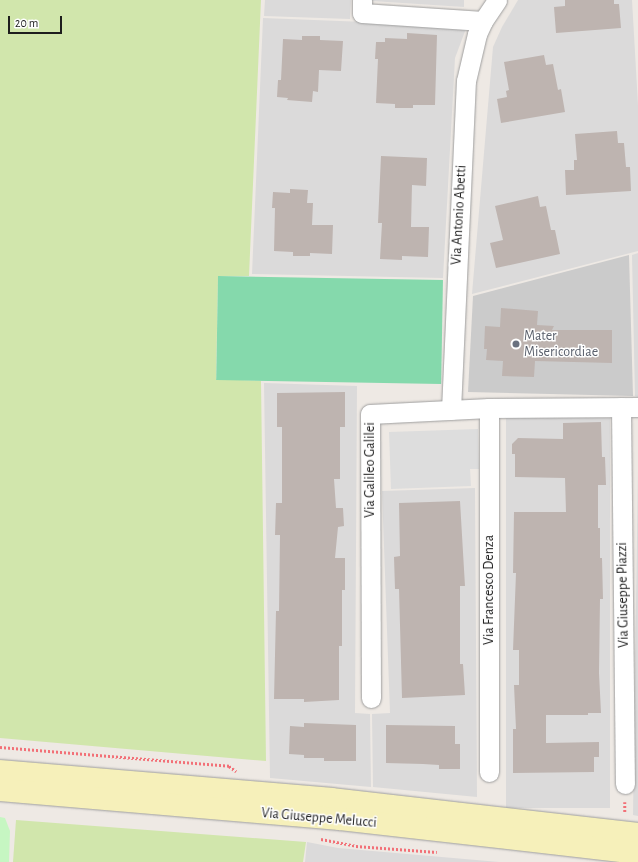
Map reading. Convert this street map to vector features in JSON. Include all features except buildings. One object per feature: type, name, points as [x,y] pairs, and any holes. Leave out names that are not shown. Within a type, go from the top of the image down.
[{"type":"main road","name":"Via Giuseppe Melucci","points":[[0,771],[332,799],[638,834]]},
{"type":"main road","name":"Via Giuseppe Melucci","points":[[0,790],[340,819],[638,853]]},
{"type":"street","points":[[362,0],[362,13],[482,21]]},
{"type":"street","name":"Via Antonio Abetti","points":[[451,410],[466,81],[477,34],[482,21],[497,0]]},
{"type":"street","name":"Via Galileo Galilei","points":[[371,698],[370,414],[489,408],[629,407]]},
{"type":"street","name":"Via Giuseppe Piazzi","points":[[625,784],[629,407]]},
{"type":"street","name":"Via Francesco Denza","points":[[489,408],[489,772]]},
{"type":"path","points":[[318,839],[356,846],[443,852]]},
{"type":"shaded area","points":[[265,0],[351,0],[350,19],[264,16]]},
{"type":"shaded area","points":[[464,0],[464,7],[372,1]]},
{"type":"shaded area","points":[[518,0],[632,0],[638,105],[638,251],[472,294],[493,47],[502,27]]},
{"type":"shaded area","points":[[263,18],[467,26],[455,58],[443,278],[252,274]]},
{"type":"shaded area","points":[[638,253],[638,397],[635,396],[632,255]]},
{"type":"shaded area","points":[[629,255],[633,396],[468,392],[473,296]]},
{"type":"shaded area","points":[[264,383],[357,386],[355,713],[370,714],[371,787],[270,778]]},
{"type":"shaded area","points":[[506,418],[610,418],[610,808],[506,808]]},
{"type":"shaded area","points":[[478,429],[479,469],[470,469],[471,486],[391,489],[389,432]]},
{"type":"shaded area","points":[[638,470],[638,816],[633,815]]},
{"type":"shaded area","points":[[475,488],[477,797],[373,787],[372,714],[390,713],[382,491]]},
{"type":"shaded area","points":[[307,842],[338,848],[499,862],[305,862]]},
{"type":"green space","points":[[0,0],[261,0],[249,276],[218,276],[216,379],[261,381],[266,761],[0,738]]},
{"type":"green space","points":[[218,276],[443,280],[441,384],[216,380]]},
{"type":"green space","points":[[0,817],[5,818],[10,831],[9,862],[0,862]]},
{"type":"green space","points":[[16,820],[306,842],[303,862],[13,862]]},
{"type":"place","name":"Mater Misericordiae","points":[[516,344]]}]
